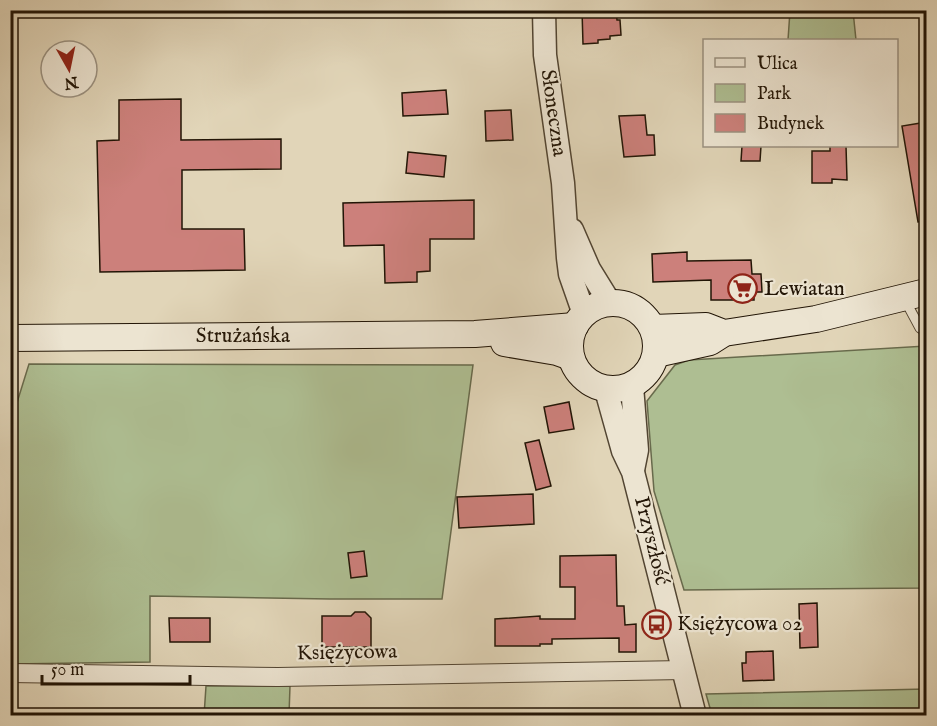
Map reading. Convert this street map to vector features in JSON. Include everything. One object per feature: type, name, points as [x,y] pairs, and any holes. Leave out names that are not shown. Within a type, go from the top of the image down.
[{"type":"main road","points":[[656,354],[710,342],[724,333],[816,320],[916,295]]},
{"type":"main road","points":[[610,303],[623,304],[635,309],[646,318],[653,328],[656,342],[656,354],[651,367],[632,386],[619,390],[606,390],[594,386],[583,378],[571,357],[570,345],[579,320],[597,306],[610,303]]},
{"type":"main road","name":"Strużańska","points":[[10,338],[475,334],[579,320]]},
{"type":"main road","points":[[653,328],[706,326],[724,333]]},
{"type":"main road","name":"Strużańska","points":[[475,334],[571,357]]},
{"type":"street","name":"Słoneczna","points":[[544,10],[545,55],[566,215],[566,246],[579,320]]},
{"type":"street","name":"Słoneczna","points":[[566,215],[588,268],[610,303]]},
{"type":"street","name":"Przyszłość","points":[[632,386],[636,450],[633,472]]},
{"type":"street","name":"Przyszłość","points":[[606,390],[623,451],[633,472],[695,716]]},
{"type":"street","name":"Księżycowa","points":[[10,674],[278,677],[684,670]]},
{"type":"lane","points":[[10,109],[10,183]]},
{"type":"lane","points":[[916,295],[920,328],[927,332]]},
{"type":"green space","points":[[790,11],[853,11],[856,39],[788,39]]},
{"type":"green space","points":[[926,346],[926,588],[684,590],[654,491],[647,401],[675,365],[689,360]]},
{"type":"green space","points":[[29,364],[473,365],[442,599],[150,596],[150,662],[11,664],[10,425]]},
{"type":"green space","points":[[206,686],[290,686],[289,715],[204,716]]},
{"type":"green space","points":[[926,689],[926,716],[712,715],[706,694]]},
{"type":"building","points":[[582,10],[616,10],[617,20],[620,20],[621,35],[598,40],[598,43],[583,44]]},
{"type":"building","points":[[446,90],[448,114],[403,116],[402,93]]},
{"type":"building","points":[[181,99],[181,140],[281,139],[281,169],[182,170],[182,229],[244,229],[245,270],[100,272],[97,141],[119,140],[119,100]]},
{"type":"building","points":[[511,110],[513,140],[486,141],[485,111]]},
{"type":"building","points":[[645,115],[647,135],[654,135],[655,155],[624,157],[619,116]]},
{"type":"building","points":[[927,122],[927,221],[918,222],[902,126]]},
{"type":"building","points":[[742,147],[761,147],[760,161],[741,161]]},
{"type":"building","points":[[830,147],[846,147],[847,180],[832,179],[832,183],[812,183],[812,151],[830,151]]},
{"type":"building","points":[[408,152],[446,156],[444,177],[406,173]]},
{"type":"building","points":[[474,200],[474,239],[430,239],[430,271],[417,272],[417,282],[385,283],[384,245],[344,246],[343,203]]},
{"type":"building","points":[[687,252],[687,261],[751,260],[752,274],[761,274],[762,292],[754,292],[754,300],[711,300],[711,280],[653,282],[652,254]]},
{"type":"building","points":[[569,402],[574,429],[549,433],[544,407]]},
{"type":"building","points":[[539,440],[551,486],[536,490],[525,443]]},
{"type":"building","points":[[533,494],[534,524],[459,528],[457,497]]},
{"type":"building","points":[[364,551],[367,576],[351,578],[348,553]]},
{"type":"building","points":[[616,555],[617,606],[624,606],[625,625],[636,624],[636,652],[619,652],[619,638],[552,639],[552,644],[540,644],[540,646],[495,646],[495,619],[540,616],[540,619],[575,619],[575,587],[560,587],[560,556]]},
{"type":"building","points":[[817,603],[818,647],[800,648],[799,604]]},
{"type":"building","points":[[355,612],[365,612],[371,618],[371,647],[322,647],[322,616],[351,616]]},
{"type":"building","points":[[169,618],[210,618],[210,642],[170,642]]},
{"type":"building","points":[[773,651],[774,680],[743,681],[742,663],[746,663],[746,652]]},
{"type":"place","name":"Lewiatan","points":[[743,289]]},
{"type":"place","name":"Księżycowa 02","points":[[656,624]]}]
